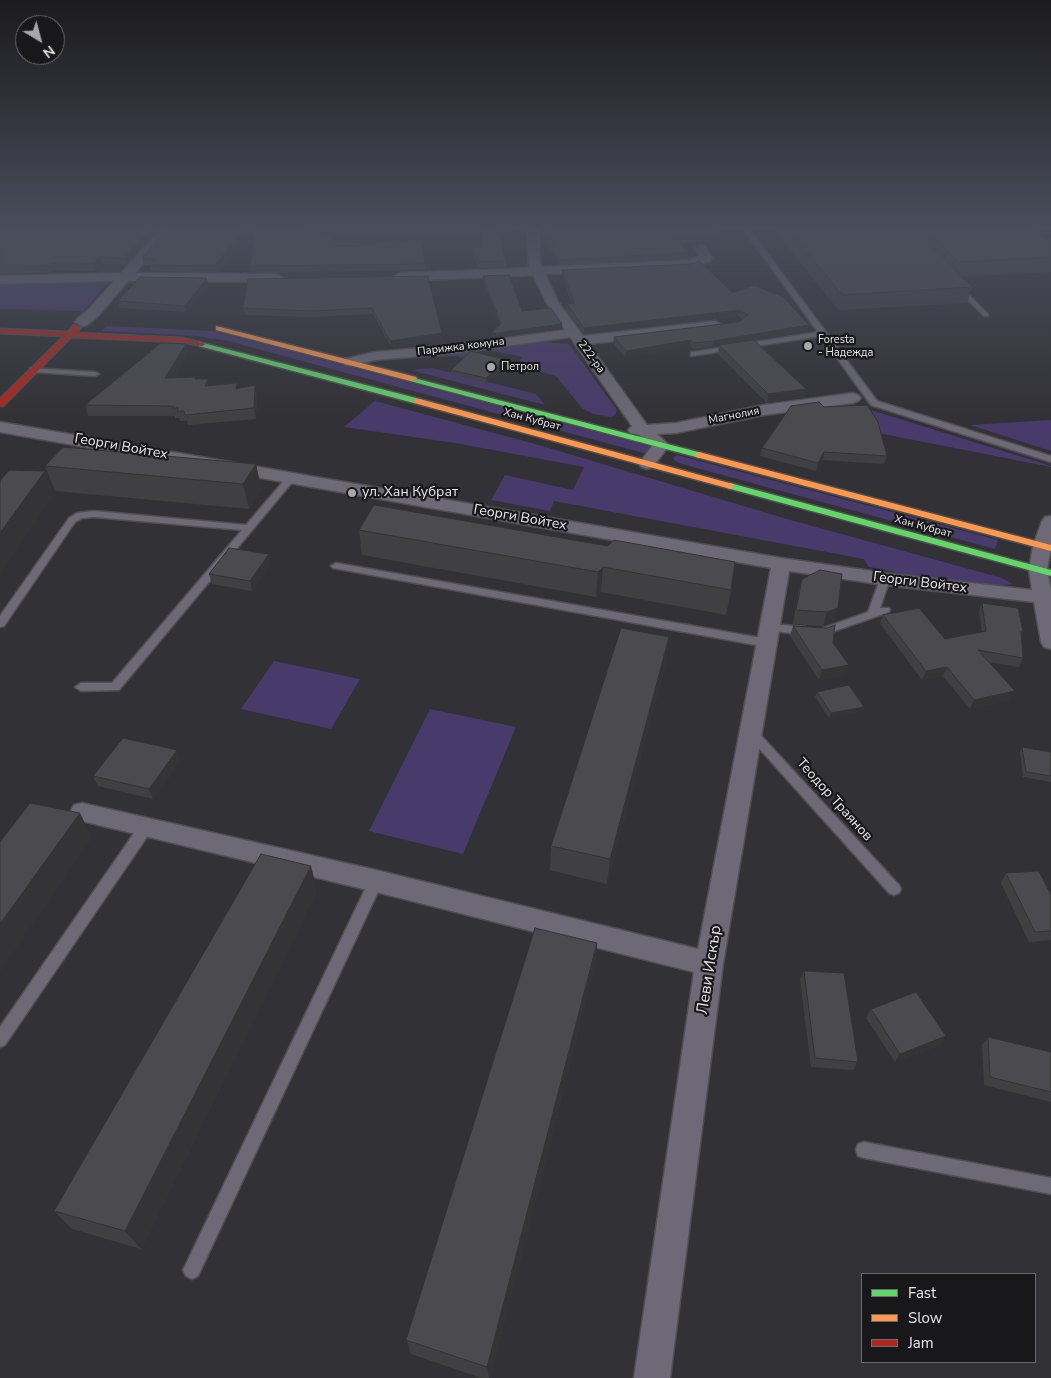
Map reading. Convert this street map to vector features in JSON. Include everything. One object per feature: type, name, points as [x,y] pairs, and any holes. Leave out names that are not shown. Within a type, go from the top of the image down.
[{"type":"street","points":[[0,404],[67,335],[94,312],[109,294]]},
{"type":"street","name":"222-ра","points":[[548,294],[576,337],[644,430],[661,445]]},
{"type":"street","points":[[62,322],[103,323]]},
{"type":"street","name":"Парижка комуна","points":[[350,362],[376,356],[729,323]]},
{"type":"street","name":"Хан Кубрат","points":[[209,327],[239,332],[1046,547]]},
{"type":"street","name":"Хан Кубрат","points":[[0,331],[182,340],[220,347],[1045,572]]},
{"type":"street","name":"Магнолия","points":[[615,432],[676,428],[764,410],[853,398]]},
{"type":"street","name":"Георги Войтех","points":[[0,426],[781,564],[885,579],[1042,597]]},
{"type":"street","points":[[647,464],[661,445]]},
{"type":"street","points":[[1051,521],[1046,547],[1042,597],[1051,642]]},
{"type":"street","name":"Леви Искър","points":[[652,1378],[709,964],[781,564]]},
{"type":"street","points":[[82,812],[376,881],[709,964]]},
{"type":"lane","points":[[794,294],[874,403],[1051,459]]},
{"type":"lane","points":[[966,294],[986,315]]},
{"type":"lane","points":[[694,354],[823,333]]},
{"type":"lane","points":[[33,370],[95,374]]},
{"type":"lane","points":[[81,687],[115,687],[291,478]]},
{"type":"lane","points":[[0,624],[72,520],[80,515],[94,514],[248,528]]},
{"type":"lane","points":[[336,566],[769,636],[824,632],[886,610]]},
{"type":"lane","points":[[873,614],[885,579]]},
{"type":"lane","name":"Теодор Траянов","points":[[751,732],[894,889]]},
{"type":"lane","points":[[0,1040],[146,827]]},
{"type":"lane","points":[[192,1270],[376,881]]},
{"type":"lane","points":[[864,1150],[1051,1186]]},
{"type":"shaded area","points":[[0,294],[98,294],[84,311],[0,309]]},
{"type":"shaded area","points":[[107,326],[213,331],[652,447],[647,454],[228,341],[197,336],[102,331]]},
{"type":"shaded area","points":[[534,341],[569,344],[617,410],[615,415],[611,417],[593,414],[582,408],[556,376],[516,365],[523,357],[482,349],[470,359],[454,356],[390,360],[384,356]]},
{"type":"shaded area","points":[[432,368],[536,394],[545,405],[411,370]]},
{"type":"shaded area","points":[[375,401],[539,445],[787,519],[1002,578],[1013,584],[974,587],[869,567],[864,559],[554,501],[550,511],[491,500],[505,475],[573,490],[584,467],[455,443],[344,427]]},
{"type":"shaded area","points":[[861,407],[1051,466],[1051,467],[878,433]]},
{"type":"shaded area","points":[[1051,420],[1051,451],[970,425]]},
{"type":"shaded area","points":[[677,455],[998,540],[995,549],[682,464],[673,458]]},
{"type":"shaded area","points":[[274,661],[360,679],[331,729],[241,709]]},
{"type":"shaded area","points":[[430,709],[516,727],[463,854],[369,831]]},
{"type":"building","points":[[124,294],[194,294],[185,306],[118,301]]},
{"type":"building","points":[[245,294],[432,294],[442,333],[390,341],[372,308],[312,311],[243,308]]},
{"type":"building","points":[[490,294],[516,294],[522,311],[551,308],[562,324],[490,334],[501,324]]},
{"type":"building","points":[[571,294],[776,294],[783,297],[809,325],[713,341],[693,343],[691,340],[626,351],[614,337],[739,322],[748,315],[739,310],[584,328],[567,304],[574,303]]},
{"type":"building","points":[[754,340],[806,389],[768,394],[719,345]]},
{"type":"building","points":[[161,343],[186,344],[165,378],[196,377],[195,379],[208,379],[205,386],[237,383],[236,389],[255,385],[254,408],[185,415],[184,411],[177,411],[178,408],[173,408],[173,406],[85,405]]},
{"type":"building","points":[[471,351],[505,360],[486,378],[451,370]]},
{"type":"building","points":[[819,402],[824,407],[867,405],[878,422],[887,456],[824,452],[818,463],[762,448],[791,406]]},
{"type":"building","points":[[63,447],[256,464],[243,484],[45,466]]},
{"type":"building","points":[[9,470],[45,471],[0,533],[0,481]]},
{"type":"building","points":[[374,505],[608,546],[614,540],[735,562],[731,590],[603,567],[598,572],[359,530]]},
{"type":"building","points":[[229,548],[269,554],[250,581],[209,574]]},
{"type":"building","points":[[820,570],[842,574],[838,608],[827,612],[796,610],[802,579]]},
{"type":"building","points":[[982,603],[1018,608],[1023,631],[1021,631],[1023,658],[978,650],[1015,691],[974,700],[947,667],[926,671],[883,615],[919,608],[945,639],[986,631]]},
{"type":"building","points":[[835,625],[833,643],[849,665],[822,670],[793,626],[827,628]]},
{"type":"building","points":[[621,628],[669,637],[610,859],[551,846]]},
{"type":"building","points":[[849,685],[864,707],[831,713],[817,692]]},
{"type":"building","points":[[123,738],[177,750],[149,789],[93,776]]},
{"type":"building","points":[[1022,747],[1051,752],[1051,776],[1026,772]]},
{"type":"building","points":[[30,803],[80,813],[0,924],[0,842]]},
{"type":"building","points":[[261,854],[311,866],[125,1231],[54,1211]]},
{"type":"building","points":[[1039,871],[1051,895],[1051,931],[1035,932],[1006,873]]},
{"type":"building","points":[[535,928],[597,943],[487,1367],[406,1340]]},
{"type":"building","points":[[804,971],[844,973],[858,1062],[815,1058]]},
{"type":"building","points":[[916,992],[946,1036],[900,1054],[871,1009]]},
{"type":"building","points":[[988,1037],[1051,1052],[1051,1092],[990,1077]]},
{"type":"traffic: fast","points":[[202,344],[417,401]]},
{"type":"traffic: fast","points":[[413,379],[699,455]]},
{"type":"traffic: fast","points":[[730,486],[1051,573]]},
{"type":"traffic: slow","points":[[219,328],[413,379]]},
{"type":"traffic: slow","points":[[417,401],[730,486]]},
{"type":"traffic: slow","points":[[699,455],[1051,548]]},
{"type":"traffic: jam","points":[[0,404],[77,327]]},
{"type":"traffic: jam","points":[[0,331],[182,340],[202,344]]},
{"type":"place","name":"Foresta - Надежда","points":[[808,346]]},
{"type":"place","name":"Петрол","points":[[491,367]]},
{"type":"place","name":"ул. Хан Кубрат","points":[[352,493]]}]
